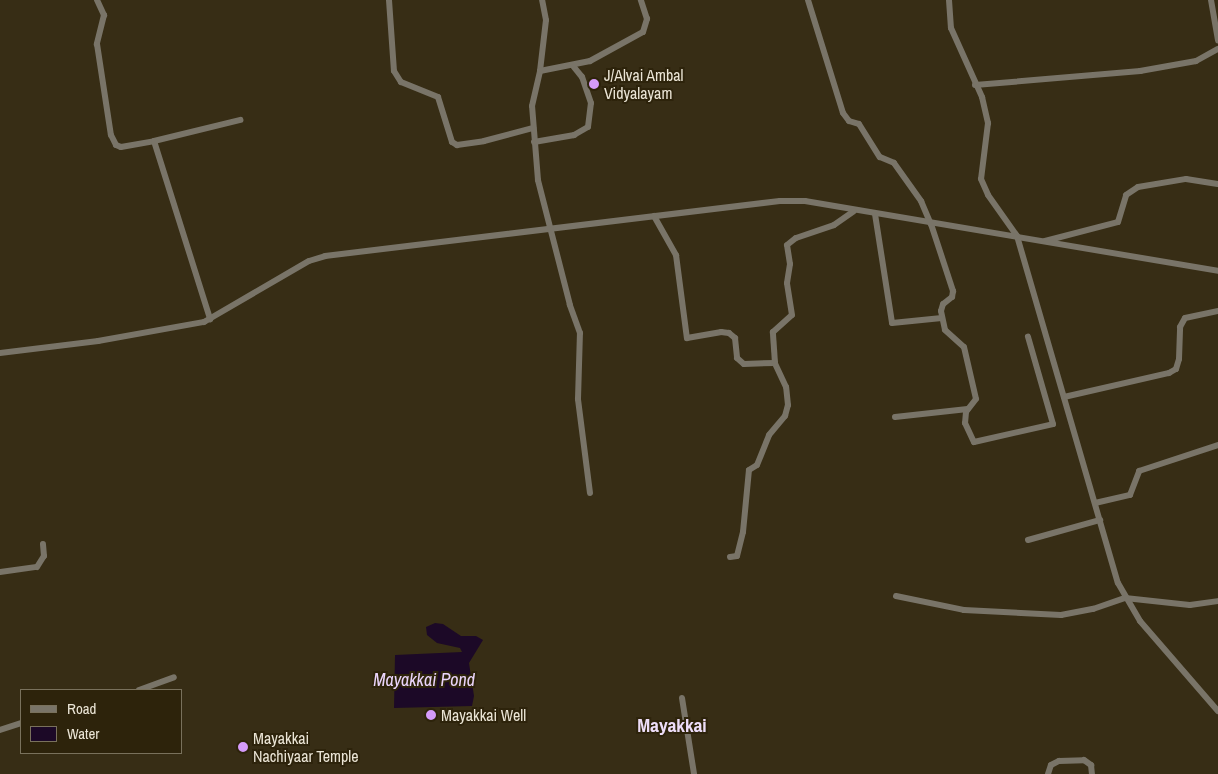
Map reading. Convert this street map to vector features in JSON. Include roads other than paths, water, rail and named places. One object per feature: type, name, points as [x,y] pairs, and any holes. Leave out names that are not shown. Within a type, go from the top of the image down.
[{"type":"street","points":[[97,0],[104,15],[97,44],[111,135],[121,147],[240,120]]},
{"type":"street","points":[[389,0],[394,71],[401,82],[438,97],[452,142],[456,145],[484,141],[533,128]]},
{"type":"street","points":[[542,0],[546,20],[540,71],[532,106],[534,142],[538,180],[552,226],[570,305],[580,333],[578,399],[590,493]]},
{"type":"street","points":[[540,71],[573,66],[643,32],[647,19],[641,0]]},
{"type":"street","points":[[808,0],[843,113],[849,121],[859,124],[880,157],[894,163],[920,201],[931,224],[953,291],[952,297],[943,304],[942,318],[949,337],[959,340],[964,347],[976,399],[968,409],[965,422],[976,442],[1053,424],[1028,336]]},
{"type":"street","points":[[949,0],[951,28],[982,98],[988,123],[981,179],[988,195],[1017,236],[1100,520],[1125,598],[1140,621],[1218,711]]},
{"type":"street","points":[[1211,0],[1218,40]]},
{"type":"street","points":[[975,85],[1140,71],[1196,60],[1218,49]]},
{"type":"street","points":[[534,142],[574,135],[588,127],[591,103],[582,77],[573,66]]},
{"type":"street","points":[[154,141],[210,319]]},
{"type":"street","points":[[1044,242],[1118,222],[1126,195],[1138,187],[1186,179],[1218,184]]},
{"type":"street","points":[[0,353],[98,341],[210,319],[309,261],[325,256],[552,226],[780,201],[805,201],[854,211],[1017,236],[1218,271]]},
{"type":"street","points":[[730,557],[737,556],[743,532],[750,470],[757,465],[768,435],[785,416],[788,405],[786,387],[775,363],[773,332],[792,315],[787,283],[790,264],[788,245],[796,238],[834,225],[854,211]]},
{"type":"street","points":[[874,214],[892,323],[942,318]]},
{"type":"street","points":[[654,216],[676,254],[688,338],[720,332],[729,333],[735,338],[737,358],[744,364],[775,363]]},
{"type":"street","points":[[1064,397],[1169,373],[1176,369],[1179,359],[1180,328],[1184,318],[1218,311]]},
{"type":"street","points":[[895,418],[968,409]]},
{"type":"street","points":[[1095,503],[1130,495],[1138,471],[1218,446]]},
{"type":"street","points":[[1028,540],[1100,520]]},
{"type":"street","points":[[0,572],[37,567],[44,556],[43,544]]},
{"type":"street","points":[[896,596],[964,610],[1061,615],[1093,609],[1125,598],[1190,604],[1218,601]]},
{"type":"street","points":[[141,689],[174,676]]},
{"type":"street","points":[[682,698],[694,774]]},
{"type":"street","points":[[0,730],[20,723]]},
{"type":"street","points":[[1048,774],[1051,765],[1059,762],[1084,760],[1091,765],[1092,774]]},
{"type":"water","name":"Mayakkai Pond","points":[[435,623],[443,624],[461,636],[476,636],[483,640],[469,663],[474,696],[472,706],[394,708],[395,655],[462,652],[460,648],[437,643],[427,635],[426,627]]},
{"type":"place","name":"J/Alvai Ambal Vidyalayam","points":[[594,84]]},
{"type":"place","name":"Mayakkai Well","points":[[431,715]]},
{"type":"place","name":"Mayakkai Nachiyaar Temple","points":[[243,747]]},
{"type":"district","name":"Mayakkai","points":[[672,726]]}]
